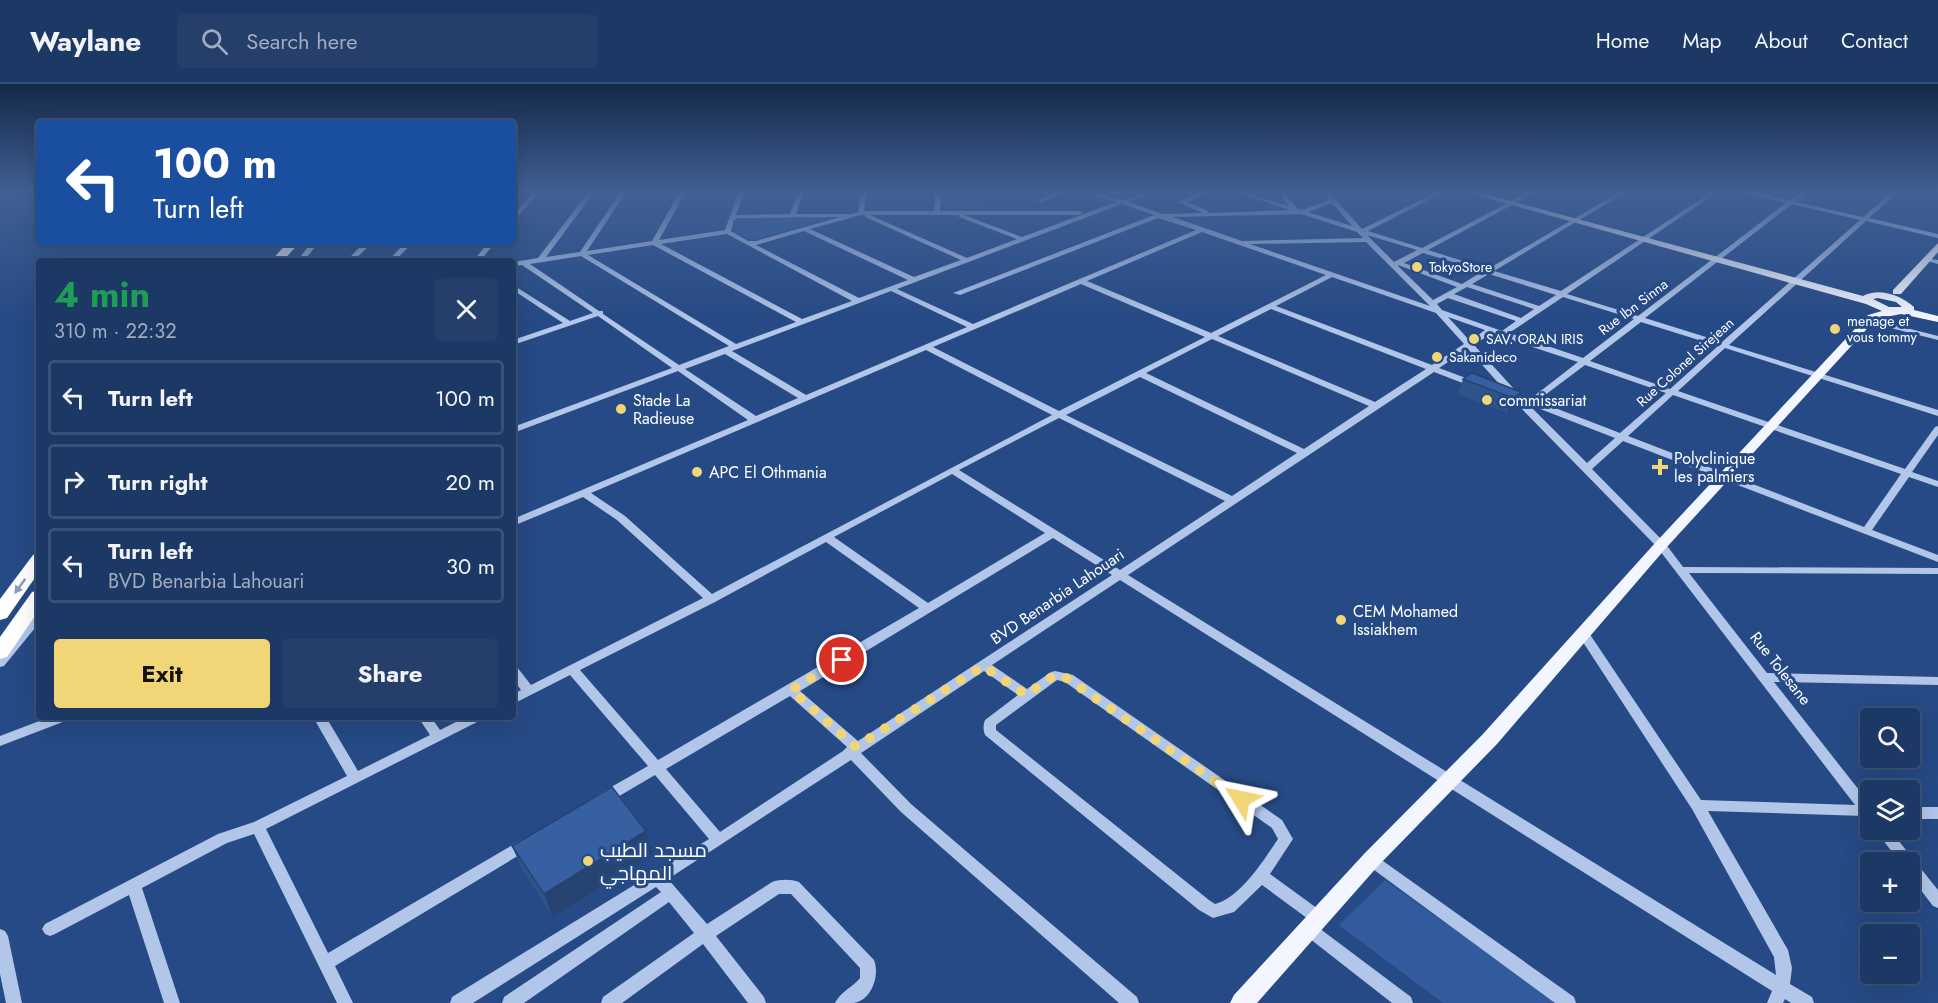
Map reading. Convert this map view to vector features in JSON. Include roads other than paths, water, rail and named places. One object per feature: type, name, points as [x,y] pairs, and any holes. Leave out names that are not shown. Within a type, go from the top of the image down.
[{"type":"highway","points":[[280,258],[290,246]]},
{"type":"highway","points":[[294,258],[304,246]]},
{"type":"highway","points":[[0,613],[36,563]]},
{"type":"highway","points":[[0,652],[36,600]]},
{"type":"main road","points":[[1634,234],[1800,279],[1873,305],[1903,307],[1938,317]]},
{"type":"main road","points":[[1242,1003],[1371,860],[1451,780],[1661,545],[1820,376],[1873,305],[1897,292],[1938,246]]},
{"type":"main road","points":[[1897,292],[1903,307]]},
{"type":"main road","points":[[1873,305],[1903,307]]},
{"type":"street","points":[[540,260],[560,234]]},
{"type":"street","points":[[582,254],[595,234]]},
{"type":"street","points":[[654,243],[659,234]]},
{"type":"street","points":[[516,264],[715,234]]},
{"type":"street","points":[[731,234],[859,301]]},
{"type":"street","points":[[747,243],[788,234]]},
{"type":"street","points":[[815,234],[914,280]]},
{"type":"street","points":[[908,234],[965,259]]},
{"type":"street","points":[[1008,234],[1019,238]]},
{"type":"street","points":[[516,429],[892,289],[1031,234]]},
{"type":"street","points":[[957,293],[1111,234]]},
{"type":"street","points":[[516,522],[1192,234]]},
{"type":"street","points":[[1212,234],[1331,275],[1436,307],[1496,332],[1582,363],[1938,484]]},
{"type":"street","name":"Rue Tolesane","points":[[1363,234],[1396,264],[1661,545],[1860,799]]},
{"type":"street","points":[[1367,234],[1938,413]]},
{"type":"street","points":[[1396,264],[1453,234]]},
{"type":"street","points":[[1436,307],[1448,295],[1553,234]]},
{"type":"street","name":"BVD Benarbia Lahouari","points":[[458,1003],[719,840],[853,749],[983,666],[1431,368],[1470,344],[1522,321],[1651,234]]},
{"type":"street","name":"Rue Ibn Sinna","points":[[1528,403],[1752,234]]},
{"type":"street","name":"Rue Colonel Sirejean","points":[[1587,468],[1849,234]]},
{"type":"street","points":[[1238,243],[1368,240]]},
{"type":"street","points":[[654,243],[801,322]]},
{"type":"street","points":[[302,258],[312,246]]},
{"type":"street","points":[[352,258],[365,246]]},
{"type":"street","points":[[395,258],[407,246]]},
{"type":"street","points":[[479,258],[489,246]]},
{"type":"street","points":[[582,254],[736,347]]},
{"type":"street","points":[[1926,259],[1938,262]]},
{"type":"street","points":[[524,263],[681,367],[755,420]]},
{"type":"street","points":[[1396,264],[1541,309]]},
{"type":"street","points":[[516,698],[711,599],[952,470],[1331,275]]},
{"type":"street","points":[[1083,282],[1376,406]]},
{"type":"street","points":[[516,289],[569,324]]},
{"type":"street","points":[[892,289],[973,327]]},
{"type":"street","points":[[1448,295],[1522,321]]},
{"type":"street","points":[[1873,305],[1938,338]]},
{"type":"street","points":[[1272,307],[1483,388]]},
{"type":"street","points":[[516,341],[600,313]]},
{"type":"street","points":[[927,347],[1030,402],[1061,414],[1231,500]]},
{"type":"street","points":[[726,351],[804,398]]},
{"type":"street","points":[[1138,374],[1304,453]]},
{"type":"street","points":[[1504,396],[1620,437],[1938,559]]},
{"type":"street","points":[[1866,531],[1938,429]]},
{"type":"street","points":[[952,470],[1451,780],[1778,996],[1806,1003]]},
{"type":"street","points":[[585,494],[621,518],[711,599]]},
{"type":"street","points":[[594,804],[791,690],[1053,533]]},
{"type":"street","points":[[827,537],[927,608]]},
{"type":"street","points":[[1681,570],[1938,571]]},
{"type":"street","points":[[0,663],[36,619]]},
{"type":"street","points":[[26,633],[36,629]]},
{"type":"street","points":[[1583,633],[1697,806],[1782,955],[1786,970],[1778,996]]},
{"type":"street","points":[[983,666],[1026,695]]},
{"type":"street","points":[[572,669],[719,840]]},
{"type":"street","points":[[516,674],[529,691]]},
{"type":"street","points":[[1055,675],[1069,678],[1277,824],[1287,839],[1260,876],[1229,907],[1213,911],[990,732],[990,723],[1055,675]]},
{"type":"street","points":[[1765,677],[1938,681]]},
{"type":"street","points":[[791,690],[853,749],[906,808],[1131,1003]]},
{"type":"street","points":[[0,741],[57,720]]},
{"type":"street","points":[[321,720],[355,778]]},
{"type":"street","points":[[426,720],[438,737]]},
{"type":"street","points":[[50,928],[134,887],[224,838],[258,827],[471,720]]},
{"type":"street","points":[[0,748],[24,734]]},
{"type":"street","points":[[1697,806],[1860,812]]},
{"type":"street","points":[[1920,813],[1938,813]]},
{"type":"street","points":[[258,827],[327,962],[344,1003]]},
{"type":"street","points":[[327,962],[543,834]]},
{"type":"street","points":[[1890,840],[1899,852]]},
{"type":"street","points":[[1371,860],[1568,1003]]},
{"type":"street","points":[[1260,876],[1405,1003]]},
{"type":"street","points":[[658,878],[758,1003]]},
{"type":"street","points":[[1920,878],[1938,901]]},
{"type":"street","points":[[134,887],[172,1003]]},
{"type":"street","points":[[609,1003],[705,934],[777,887],[794,887],[868,965],[870,975],[867,984],[843,1003]]},
{"type":"street","points":[[510,1003],[671,894]]},
{"type":"street","points":[[0,936],[14,1003]]},
{"type":"place","name":"TokyoStore","points":[[1417,267]]},
{"type":"place","name":"menage et vous tommy","points":[[1835,329]]},
{"type":"place","name":"SAV. ORAN IRIS","points":[[1474,339]]},
{"type":"place","name":"Sakanideco","points":[[1437,357]]},
{"type":"place","name":"commissariat","points":[[1487,400]]},
{"type":"place","name":"Stade La Radieuse","points":[[621,409]]},
{"type":"place","name":"Polyclinique les palmiers","points":[[1660,467]]},
{"type":"place","name":"APC El Othmania","points":[[697,472]]},
{"type":"place","name":"CEM Mohamed Issiakhem","points":[[1341,620]]},
{"type":"place","name":"مسجد الطيب المهاجي","points":[[588,861]]}]
